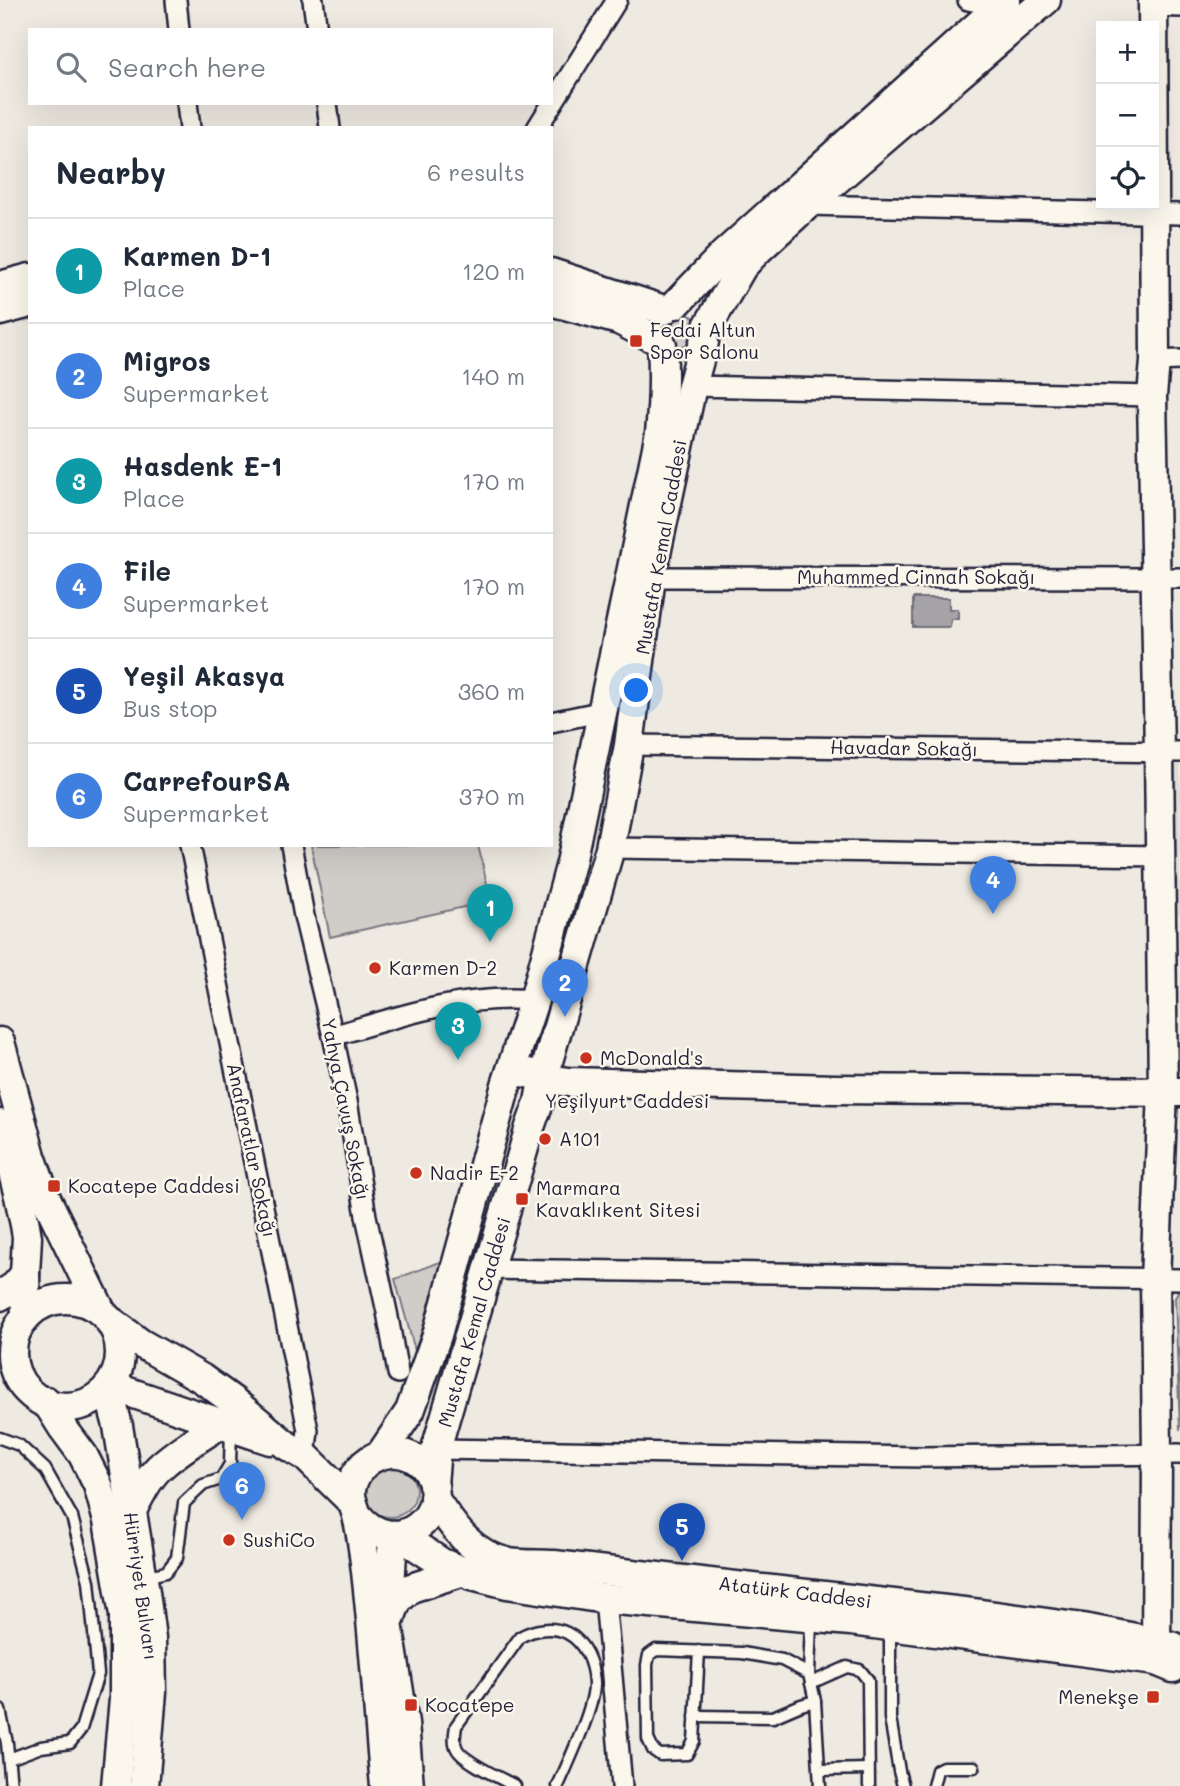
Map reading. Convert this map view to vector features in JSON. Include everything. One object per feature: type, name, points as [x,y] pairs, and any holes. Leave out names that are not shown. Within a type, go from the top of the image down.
[{"type":"main road","name":"Mustafa Kemal Caddesi","points":[[434,1491],[436,1449],[610,848],[629,745],[651,577],[692,386],[706,334],[742,267],[759,249],[1046,0]]},
{"type":"main road","points":[[553,275],[670,307],[687,303],[695,306],[706,318],[706,334],[699,349],[684,355],[676,354],[668,351],[661,343],[656,331],[657,323],[670,307],[723,255],[1002,3]]},
{"type":"main road","points":[[1163,4],[1168,360],[1152,396],[1168,578],[1170,752],[1161,856],[1172,1100],[1168,1279],[1170,1655]]},
{"type":"main road","points":[[0,286],[28,279]]},
{"type":"main road","points":[[553,302],[619,320],[661,343]]},
{"type":"main road","points":[[0,311],[28,304]]},
{"type":"main road","name":"Mustafa Kemal Caddesi","points":[[376,1456],[410,1412],[437,1335],[571,863],[660,433],[664,366],[661,343]]},
{"type":"main road","points":[[0,1042],[31,1156],[45,1196],[106,1316],[118,1333],[121,1354],[117,1374],[100,1396],[75,1406],[46,1401],[9,1377],[13,1369],[10,1354],[25,1273],[27,1237],[0,1124]]},
{"type":"main road","name":"Yeşilyurt Caddesi","points":[[506,1085],[519,1096],[555,1080],[1172,1100]]},
{"type":"main road","points":[[0,1296],[15,1286],[25,1273]]},
{"type":"main road","points":[[16,1317],[56,1301],[89,1304],[140,1343],[201,1378],[296,1450],[354,1508],[365,1525],[375,1532],[396,1535],[412,1531],[431,1511],[434,1491],[428,1472],[408,1455],[395,1452],[376,1456],[296,1450],[109,1387]]},
{"type":"main road","name":"Hürriyet Bulvarı","points":[[109,1387],[118,1426],[152,1638],[152,1679],[144,1786]]},
{"type":"main road","name":"Hürriyet Bulvarı","points":[[46,1401],[83,1455],[98,1485],[108,1521],[124,1615],[124,1699],[116,1786]]},
{"type":"main road","points":[[131,1512],[160,1466],[184,1448],[226,1425]]},
{"type":"main road","points":[[376,1456],[360,1468],[351,1491],[365,1559],[385,1786]]},
{"type":"main road","name":"Atatürk Caddesi","points":[[434,1491],[454,1528],[471,1545],[488,1556],[510,1563],[554,1565],[890,1626],[1170,1655]]},
{"type":"main road","points":[[396,1535],[388,1623],[404,1723],[409,1786]]},
{"type":"main road","name":"Atatürk Caddesi","points":[[396,1535],[442,1563],[464,1571],[508,1584],[605,1600],[810,1610],[981,1614],[1083,1628],[1170,1655]]},
{"type":"main road","points":[[388,1623],[397,1601],[411,1588],[464,1571]]},
{"type":"street","points":[[176,0],[179,28]]},
{"type":"street","points":[[313,0],[317,28]]},
{"type":"street","points":[[553,102],[617,0]]},
{"type":"street","points":[[968,0],[1002,3]]},
{"type":"street","points":[[187,105],[190,126]]},
{"type":"street","points":[[327,105],[330,126]]},
{"type":"street","points":[[538,126],[551,105]]},
{"type":"street","points":[[807,205],[1167,214]]},
{"type":"street","points":[[692,386],[1152,396]]},
{"type":"street","name":"Muhammed Cinnah Sokağı","points":[[651,577],[1168,578]]},
{"type":"street","points":[[553,722],[604,711]]},
{"type":"street","name":"Havadar Sokağı","points":[[629,745],[1170,752]]},
{"type":"street","name":"Anafaratlar Sokağı","points":[[190,847],[308,1430],[296,1450]]},
{"type":"street","name":"Yahya Çavuş Sokağı","points":[[291,847],[304,915],[334,1036],[366,1216],[398,1373]]},
{"type":"street","points":[[610,848],[1161,856]]},
{"type":"street","points":[[334,1036],[420,1010],[472,1000],[534,1000]]},
{"type":"street","points":[[490,1269],[1168,1279]]},
{"type":"street","points":[[436,1449],[922,1457],[1169,1454]]},
{"type":"street","points":[[605,1600],[622,1786]]},
{"type":"lane","points":[[143,1577],[166,1572],[177,1558],[184,1503],[203,1485],[220,1479],[230,1464],[226,1425]]},
{"type":"lane","points":[[0,1438],[19,1445],[45,1469],[72,1517],[89,1581],[99,1674],[81,1729],[70,1743],[41,1747],[9,1759]]},
{"type":"lane","points":[[810,1610],[810,1679],[815,1701],[820,1786]]},
{"type":"lane","points":[[890,1626],[890,1718],[903,1786]]},
{"type":"lane","points":[[515,1786],[466,1758],[457,1749],[454,1737],[456,1726],[520,1637],[531,1631],[547,1629],[564,1631],[579,1640],[592,1668],[594,1685],[591,1705],[558,1786]]},
{"type":"lane","points":[[699,1651],[694,1741],[687,1754],[660,1755],[653,1750],[648,1739],[647,1665],[649,1655],[656,1650],[699,1651],[742,1653],[782,1660],[810,1679]]},
{"type":"lane","points":[[810,1679],[847,1667],[860,1670],[868,1680],[869,1786]]},
{"type":"lane","points":[[695,1716],[773,1717],[815,1701]]},
{"type":"lane","points":[[0,1710],[7,1743],[11,1786]]},
{"type":"lane","points":[[933,1786],[937,1770],[943,1767],[974,1767]]},
{"type":"lane","points":[[820,1770],[868,1769]]},
{"type":"shaded area","points":[[682,313],[692,316],[699,325],[692,345],[679,346],[666,335],[667,324]]},
{"type":"shaded area","points":[[913,598],[949,598],[949,609],[958,609],[958,619],[951,619],[950,627],[913,627]]},
{"type":"shaded area","points":[[1173,765],[1180,765],[1180,914],[1176,914]]},
{"type":"shaded area","points":[[311,847],[478,847],[491,901],[330,937]]},
{"type":"shaded area","points":[[443,1261],[416,1354],[395,1279]]},
{"type":"shaded area","points":[[1180,1290],[1180,1430],[1175,1298]]},
{"type":"shaded area","points":[[390,1465],[400,1467],[408,1473],[414,1481],[414,1501],[408,1509],[400,1515],[390,1517],[380,1515],[372,1509],[366,1501],[364,1491],[366,1481],[372,1473],[380,1467]]},
{"type":"place","name":"Fedai Altun Spor Salonu","points":[[636,341]]},
{"type":"place","name":"File","points":[[993,914]]},
{"type":"place","name":"Karmen D-1","points":[[490,942]]},
{"type":"place","name":"Karmen D-2","points":[[375,968]]},
{"type":"place","name":"Migros","points":[[565,1017]]},
{"type":"place","name":"McDonald's","points":[[586,1058]]},
{"type":"place","name":"Hasdenk E-1","points":[[458,1060]]},
{"type":"place","name":"A101","points":[[545,1139]]},
{"type":"place","name":"Nadir E-2","points":[[416,1173]]},
{"type":"place","name":"Kocatepe Caddesi","points":[[54,1186]]},
{"type":"place","name":"Marmara Kavaklıkent Sitesi","points":[[522,1199]]},
{"type":"place","name":"CarrefourSA","points":[[242,1520]]},
{"type":"place","name":"SushiCo","points":[[229,1540]]},
{"type":"place","name":"Yeşil Akasya","points":[[682,1561]]},
{"type":"place","name":"Menekşe","points":[[1153,1697]]},
{"type":"place","name":"Kocatepe","points":[[411,1705]]}]
